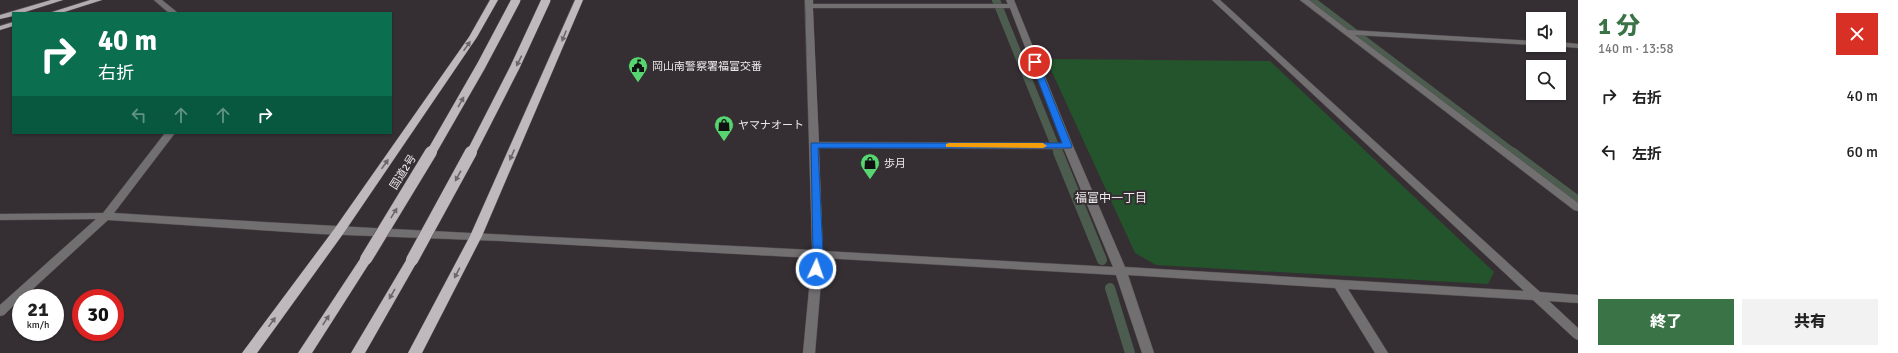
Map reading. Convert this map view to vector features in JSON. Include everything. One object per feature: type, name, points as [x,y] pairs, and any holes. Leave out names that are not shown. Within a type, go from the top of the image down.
[{"type":"highway","points":[[249,353],[339,231],[473,37],[494,0]]},
{"type":"highway","name":"国道2号","points":[[305,353],[366,259],[438,142],[489,53],[516,0]]},
{"type":"highway","points":[[358,353],[412,260],[496,107],[523,54],[546,0]]},
{"type":"highway","points":[[415,353],[476,236],[559,49],[579,0]]},
{"type":"main road","points":[[17,12],[59,0]]},
{"type":"main road","points":[[56,12],[98,0]]},
{"type":"main road","points":[[0,17],[12,14]]},
{"type":"main road","points":[[0,28],[12,24]]},
{"type":"street","points":[[158,0],[173,12]]},
{"type":"street","points":[[1216,0],[1578,335]]},
{"type":"street","points":[[1304,0],[1578,208]]},
{"type":"street","points":[[809,353],[818,255],[809,3],[993,6],[1008,4],[1059,146],[1121,272],[1148,353]]},
{"type":"street","points":[[1348,32],[1526,43]]},
{"type":"street","points":[[1566,45],[1578,46]]},
{"type":"street","points":[[0,312],[106,216],[169,134]]},
{"type":"street","points":[[814,145],[1059,146]]},
{"type":"street","points":[[0,217],[106,216],[339,231],[476,236],[1578,299]]},
{"type":"street","points":[[1340,286],[1382,353]]},
{"type":"green space","points":[[1046,59],[1270,61],[1494,272],[1488,284],[1156,265],[1135,253]]},
{"type":"waterway","points":[[996,0],[1058,153]]},
{"type":"waterway","points":[[1311,0],[1514,153]]},
{"type":"waterway","points":[[1058,152],[1102,260]]},
{"type":"waterway","points":[[1512,152],[1578,201]]},
{"type":"waterway","points":[[1110,288],[1130,353]]},
{"type":"slow traffic","points":[[949,145],[1043,146]]},
{"type":"place","name":"岡山南警察署福富交番","points":[[638,83]]},
{"type":"place","name":"ヤマナオート","points":[[724,142]]},
{"type":"place","name":"歩月","points":[[870,180]]},
{"type":"district","name":"福富中一丁目","points":[[1111,198]]},
{"type":"route","points":[[816,269],[818,255],[814,145],[1068,146],[1035,62]]}]
